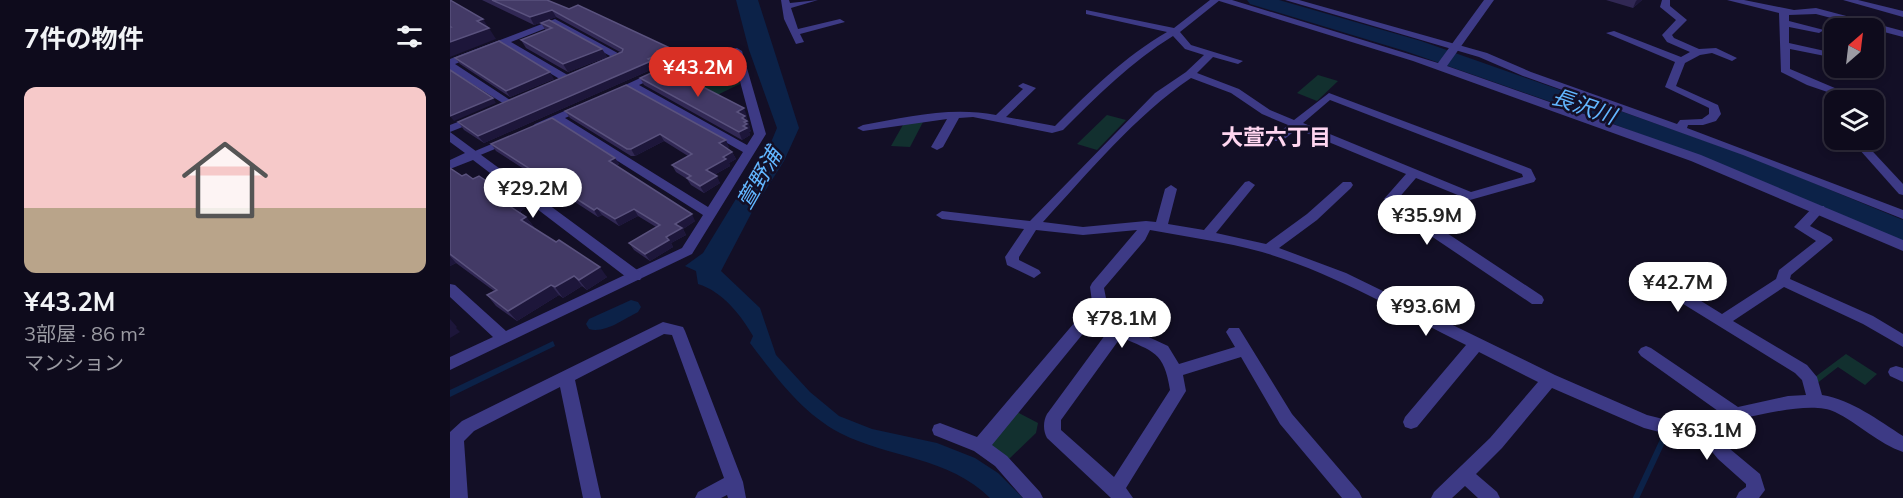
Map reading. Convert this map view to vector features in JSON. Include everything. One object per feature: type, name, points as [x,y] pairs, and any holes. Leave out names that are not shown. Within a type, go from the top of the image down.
[{"type":"street","points":[[814,0],[786,3],[789,19],[797,37],[840,22]]},
{"type":"street","points":[[863,128],[932,116],[973,114],[1052,130],[1059,128],[1108,79],[1147,48],[1216,0]]},
{"type":"street","points":[[1221,0],[1442,65],[1696,158],[1819,208],[1903,246]]},
{"type":"street","points":[[1288,0],[1455,48],[1680,128],[1903,215]]},
{"type":"street","points":[[1442,65],[1489,0]]},
{"type":"street","points":[[1666,0],[1665,7],[1682,20],[1668,35],[1670,40],[1698,52]]},
{"type":"street","points":[[1731,0],[1767,4],[1784,11],[1799,13],[1816,11],[1903,34]]},
{"type":"street","points":[[1847,0],[1903,14]]},
{"type":"street","points":[[1784,11],[1785,70],[1831,90]]},
{"type":"street","points":[[1089,12],[1174,31],[1188,47],[1238,61]]},
{"type":"street","points":[[450,63],[555,22],[620,57],[599,66]]},
{"type":"street","points":[[1785,23],[1819,30]]},
{"type":"street","points":[[1611,33],[1682,62]]},
{"type":"street","points":[[504,42],[568,79]]},
{"type":"street","points":[[1785,45],[1824,53]]},
{"type":"street","points":[[1680,128],[1684,122],[1703,122],[1712,119],[1715,114],[1714,107],[1670,87],[1682,62],[1698,52],[1713,50],[1732,58]]},
{"type":"street","points":[[450,165],[683,62],[737,51],[760,134],[687,251],[450,364]]},
{"type":"street","points":[[1034,273],[1012,262],[1012,257],[1032,226],[1159,94],[1191,74],[1211,53]]},
{"type":"street","points":[[450,63],[504,106],[450,129]]},
{"type":"street","points":[[1191,74],[1235,91],[1266,112],[1295,124],[1470,196],[1530,179],[1527,171],[1329,96],[1295,124],[1278,139]]},
{"type":"street","points":[[631,85],[749,152]]},
{"type":"street","points":[[998,119],[1031,88],[1023,86]]},
{"type":"street","points":[[937,147],[955,115]]},
{"type":"street","points":[[557,118],[711,214]]},
{"type":"street","points":[[450,136],[635,276]]},
{"type":"street","points":[[1865,150],[1903,191]]},
{"type":"street","points":[[1414,173],[1390,199],[1392,204],[1537,300]]},
{"type":"street","points":[[1207,235],[1249,184]]},
{"type":"street","points":[[1268,249],[1312,217],[1347,185]]},
{"type":"street","points":[[1118,329],[1053,419],[1053,433],[1120,493],[1178,391],[1175,371],[1163,350],[1118,329],[1103,322],[1097,287],[1140,237],[1153,226],[1171,189]]},
{"type":"street","points":[[1722,321],[1783,281],[1784,273],[1826,240],[1802,227],[1819,208]]},
{"type":"street","points":[[942,215],[1083,231],[1153,226],[1268,249],[1341,276],[1549,380],[1644,421],[1671,428],[1788,403],[1816,401],[1834,404],[1854,414],[1903,445]]},
{"type":"street","points":[[1651,277],[1801,369],[1809,377],[1816,401]]},
{"type":"street","points":[[1783,281],[1868,320],[1903,341]]},
{"type":"street","points":[[450,289],[504,339]]},
{"type":"street","points":[[980,446],[1100,303]]},
{"type":"street","points":[[459,498],[455,438],[468,426],[663,328],[678,331],[736,490],[704,498]]},
{"type":"street","points":[[1234,333],[1286,419],[1353,498]]},
{"type":"street","points":[[1411,423],[1476,344]]},
{"type":"street","points":[[1175,371],[1245,350]]},
{"type":"street","points":[[1646,352],[1735,414]]},
{"type":"street","points":[[566,377],[592,498]]},
{"type":"street","points":[[1440,498],[1496,443],[1549,380]]},
{"type":"street","points":[[1698,423],[1724,454],[1754,480],[1756,490],[1745,498]]},
{"type":"street","points":[[940,430],[980,446],[1001,461],[1034,498]]},
{"type":"street","points":[[1464,474],[1491,498]]},
{"type":"green space","points":[[736,66],[740,84],[715,96],[695,85]]},
{"type":"green space","points":[[1318,75],[1338,81],[1317,101],[1297,93]]},
{"type":"green space","points":[[1107,115],[1126,120],[1097,150],[1077,144]]},
{"type":"green space","points":[[923,122],[910,147],[891,146],[904,123]]},
{"type":"green space","points":[[1846,354],[1877,374],[1865,385],[1838,367],[1816,384],[1815,377]]},
{"type":"green space","points":[[1015,411],[1038,423],[1036,433],[1009,459],[989,447]]},
{"type":"water","points":[[736,0],[758,0],[799,128],[784,161],[753,210],[721,271],[760,308],[776,355],[810,392],[839,416],[872,429],[937,443],[975,458],[998,473],[1023,498],[990,498],[974,484],[956,474],[859,441],[826,425],[790,393],[770,369],[750,343],[753,336],[737,312],[715,292],[698,284],[696,271],[685,266],[703,253],[772,140],[777,128],[749,50]]},
{"type":"water","points":[[553,341],[555,346],[450,397],[450,390]]},
{"type":"building","points":[[450,0],[483,19],[477,21],[489,28],[450,42]]},
{"type":"building","points":[[492,0],[547,0],[569,9],[578,5],[672,49],[648,59],[651,61],[478,136],[458,122],[622,52],[623,49],[552,10],[530,17]]},
{"type":"building","points":[[549,20],[602,49],[563,64],[521,40],[552,28],[541,23]]},
{"type":"building","points":[[499,41],[550,72],[506,91],[455,58]]},
{"type":"building","points":[[664,67],[744,108],[737,112],[745,116],[742,118],[747,121],[744,122],[747,124],[743,126],[747,128],[739,132],[640,78]]},
{"type":"building","points":[[450,70],[493,98],[450,116]]},
{"type":"building","points":[[626,85],[726,140],[719,143],[732,152],[723,157],[726,159],[706,170],[717,176],[700,186],[687,178],[691,176],[672,165],[692,154],[660,134],[627,149],[565,111]]},
{"type":"building","points":[[552,118],[615,158],[609,161],[692,214],[675,224],[682,228],[666,237],[669,240],[645,254],[629,243],[660,225],[634,209],[615,219],[597,208],[594,210],[491,144]]},
{"type":"building","points":[[450,168],[462,176],[466,174],[473,179],[479,176],[503,192],[506,190],[518,198],[508,205],[526,217],[521,220],[556,242],[559,240],[600,267],[579,280],[574,276],[555,287],[551,285],[508,311],[487,295],[497,290],[450,254]]},
{"type":"waterway","name":"長沢川","points":[[1257,0],[1413,46],[1617,117],[1742,163],[1903,231]]},
{"type":"waterway","name":"萱野浦","points":[[596,324],[631,307]]},
{"type":"waterway","points":[[1636,498],[1663,440]]},
{"type":"district","name":"大萱六丁目","points":[[1276,137]]}]
